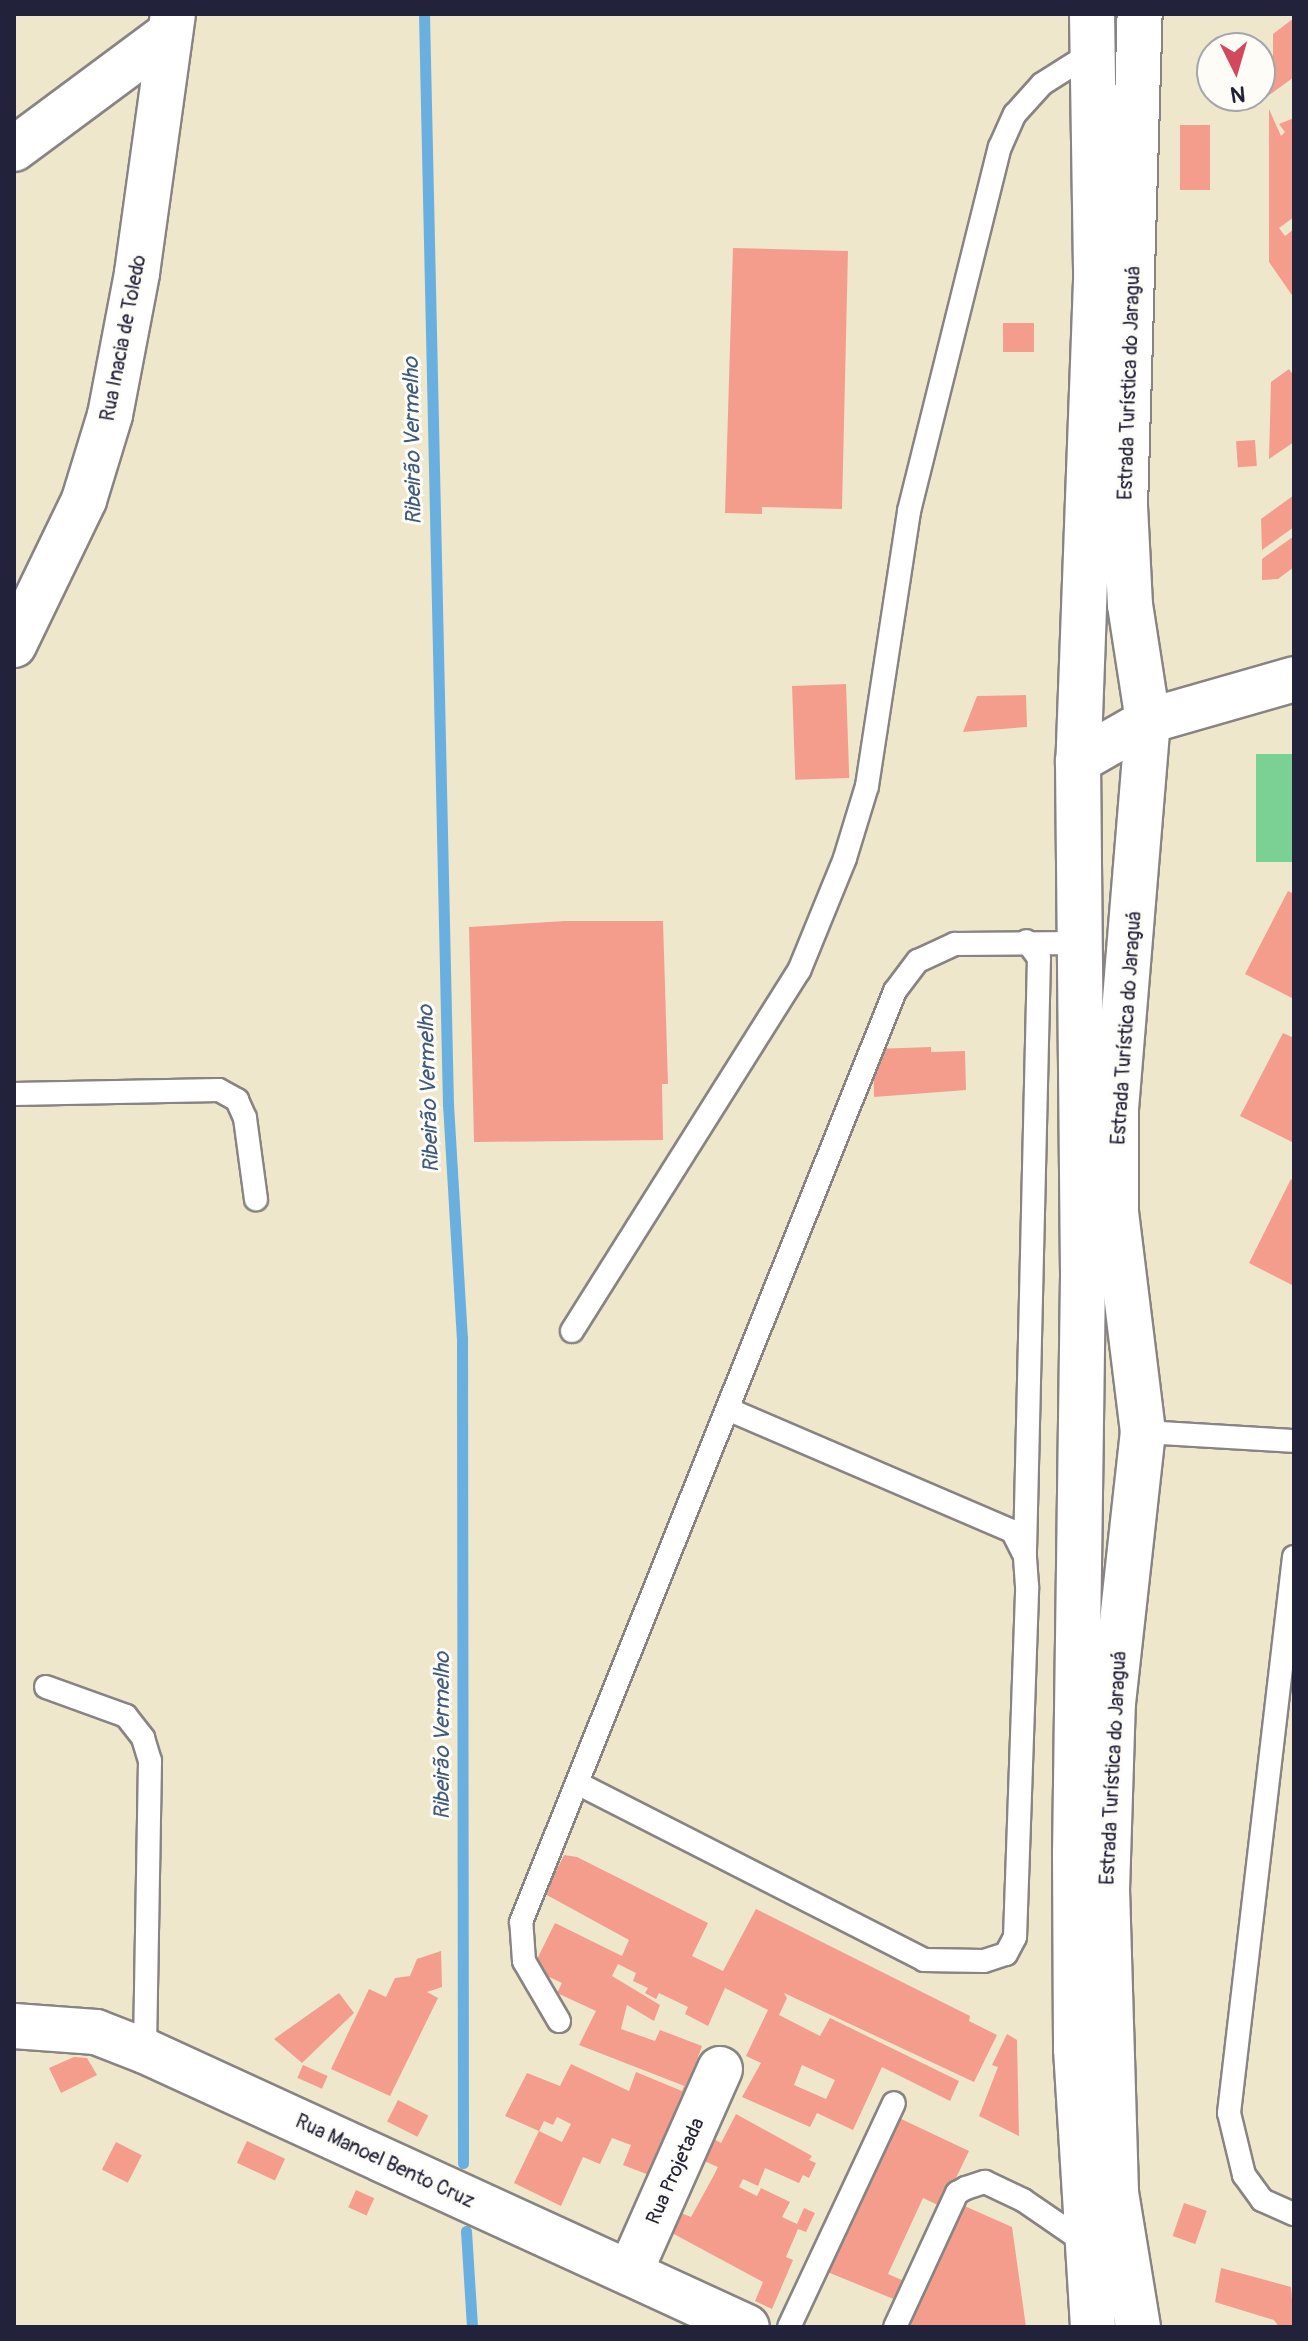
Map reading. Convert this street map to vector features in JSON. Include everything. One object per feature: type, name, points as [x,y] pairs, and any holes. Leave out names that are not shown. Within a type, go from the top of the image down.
[{"type":"main road","name":"Estrada Turística do Jaraguá","points":[[1138,2327],[1116,2192],[1107,1890],[1113,1703],[1143,1432],[1117,1226],[1116,1109],[1148,721],[1130,605],[1125,507],[1140,14]]},
{"type":"main road","points":[[14,149],[171,23]]},
{"type":"main road","name":"Rua Inacia de Toledo","points":[[14,645],[84,500],[110,415],[137,273],[171,23]]},
{"type":"main road","name":"Estrada Turística do Jaraguá","points":[[1092,33],[1096,281],[1078,761],[1083,1276],[1078,1420],[1076,1974],[1084,2242],[1093,2327]]},
{"type":"main road","points":[[1078,761],[1148,721],[1294,679]]},
{"type":"main road","points":[[1078,1420],[1101,1428],[1143,1432]]},
{"type":"main road","name":"Rua Manoel Bento Cruz","points":[[14,2026],[96,2032],[145,2051],[747,2327]]},
{"type":"main road","name":"Rua Projetada","points":[[630,2272],[720,2069]]},
{"type":"lane","points":[[572,1331],[799,971],[845,858],[867,786],[909,511],[1000,147],[1015,114],[1092,33]]},
{"type":"lane","points":[[577,1783],[924,1960],[963,1964],[1006,1954],[1015,1937],[1039,958],[1026,941]]},
{"type":"lane","points":[[559,2021],[524,1961],[521,1922],[895,991],[918,961],[955,944],[1026,941],[1080,943]]},
{"type":"lane","points":[[14,1094],[219,1090],[237,1100],[245,1118],[256,1199]]},
{"type":"lane","points":[[728,1409],[1012,1531],[1025,1556]]},
{"type":"lane","points":[[1143,1432],[1294,1441]]},
{"type":"lane","points":[[1294,1557],[1229,2113],[1244,2175],[1262,2200],[1294,2214]]},
{"type":"lane","points":[[46,1687],[126,1716],[143,1738],[150,1761],[145,2051]]},
{"type":"lane","points":[[789,2327],[894,2103]]},
{"type":"lane","points":[[895,2327],[957,2193],[966,2188],[985,2182],[1023,2200],[1084,2242]]},
{"type":"green space","points":[[1256,754],[1294,754],[1294,862],[1256,862]]},
{"type":"building","points":[[1294,18],[1294,77],[1276,90],[1276,32]]},
{"type":"building","points":[[1270,112],[1281,136],[1285,132],[1279,124],[1294,118],[1294,217],[1279,228],[1285,236],[1294,229],[1294,298],[1269,262]]},
{"type":"building","points":[[1180,125],[1210,125],[1210,190],[1180,190]]},
{"type":"building","points":[[733,248],[848,251],[842,509],[762,507],[762,514],[725,513]]},
{"type":"building","points":[[1003,323],[1034,323],[1034,352],[1003,352]]},
{"type":"building","points":[[1289,369],[1294,376],[1294,442],[1269,459],[1271,382]]},
{"type":"building","points":[[1255,440],[1257,466],[1238,467],[1236,441]]},
{"type":"building","points":[[1294,495],[1294,527],[1262,550],[1261,519]]},
{"type":"building","points":[[1294,536],[1294,567],[1278,579],[1262,580],[1262,559]]},
{"type":"building","points":[[846,684],[849,778],[795,780],[792,686]]},
{"type":"building","points":[[1026,695],[1027,727],[963,732],[977,696]]},
{"type":"building","points":[[1288,891],[1294,894],[1294,999],[1245,974]]},
{"type":"building","points":[[565,921],[663,921],[668,1084],[662,1084],[663,1140],[474,1142],[469,927]]},
{"type":"building","points":[[1283,1033],[1294,1038],[1294,1143],[1240,1116]]},
{"type":"building","points":[[931,1047],[931,1052],[965,1051],[966,1090],[874,1097],[873,1049]]},
{"type":"building","points":[[1291,1179],[1294,1181],[1294,1286],[1249,1263]]},
{"type":"building","points":[[564,1855],[577,1857],[708,1923],[692,1956],[723,1971],[756,1909],[970,2016],[969,2021],[997,2035],[974,2082],[784,1993],[787,1998],[779,2015],[820,2036],[830,2018],[959,2081],[950,2101],[882,2067],[853,2130],[817,2113],[810,2127],[742,2097],[761,2063],[746,2056],[768,2010],[725,1988],[708,2026],[685,2014],[688,2007],[659,1993],[656,1999],[645,1993],[648,1988],[633,1981],[636,1973],[618,1964],[612,1976],[660,2005],[654,2021],[627,2005],[621,2029],[655,2041],[660,2030],[702,2046],[687,2087],[579,2045],[596,2011],[557,1993],[562,1983],[532,1969],[555,1923],[622,1956],[629,1940],[545,1894]],"holes":[[[802,2065],[835,2080],[826,2099],[794,2085]]]},
{"type":"building","points":[[441,1951],[442,1987],[427,1992],[438,1998],[390,2096],[331,2069],[369,1989],[386,1997],[395,1978],[410,1976],[417,1959]]},
{"type":"building","points":[[339,1993],[354,2013],[302,2063],[274,2039]]},
{"type":"building","points":[[1007,2034],[1017,2040],[1019,2136],[979,2116],[998,2067],[992,2065]]},
{"type":"building","points":[[74,2057],[87,2058],[97,2075],[61,2093],[49,2068]]},
{"type":"building","points":[[571,2064],[629,2091],[636,2072],[682,2091],[684,2086],[696,2091],[667,2171],[653,2165],[649,2175],[623,2165],[631,2145],[612,2138],[600,2164],[583,2157],[561,2206],[514,2183],[539,2131],[505,2116],[527,2073],[560,2086]],"holes":[[[557,2117],[571,2124],[562,2142],[539,2131],[544,2121],[553,2125]]]},
{"type":"building","points":[[303,2065],[328,2076],[322,2089],[297,2078]]},
{"type":"building","points":[[398,2100],[428,2115],[417,2137],[387,2121]]},
{"type":"building","points":[[736,2114],[812,2156],[809,2160],[816,2163],[809,2178],[803,2175],[799,2183],[765,2168],[758,2186],[743,2179],[739,2187],[757,2196],[761,2188],[790,2202],[782,2217],[797,2224],[804,2208],[815,2213],[806,2232],[798,2229],[786,2257],[793,2260],[772,2309],[755,2301],[763,2282],[672,2233],[681,2213],[691,2217],[714,2175],[718,2167],[704,2161],[714,2139],[721,2143]]},
{"type":"building","points":[[897,2117],[969,2151],[942,2207],[923,2198],[888,2274],[904,2281],[896,2300],[825,2271]]},
{"type":"building","points":[[247,2141],[285,2159],[275,2181],[237,2163]]},
{"type":"building","points":[[116,2142],[142,2155],[128,2183],[102,2170]]},
{"type":"building","points":[[356,2190],[374,2198],[367,2215],[348,2207]]},
{"type":"building","points":[[1184,2203],[1207,2211],[1195,2244],[1173,2236]]},
{"type":"building","points":[[960,2204],[1012,2227],[1026,2327],[904,2327]]},
{"type":"building","points":[[1221,2268],[1291,2287],[1294,2327],[1279,2327],[1274,2320],[1215,2302]]},
{"type":"waterway","name":"Ribeirão Vermelho","points":[[424,14],[448,1104],[462,1338],[463,2163]]},
{"type":"waterway","name":"Ribeirão Vermelho","points":[[466,2231],[472,2327]]}]
